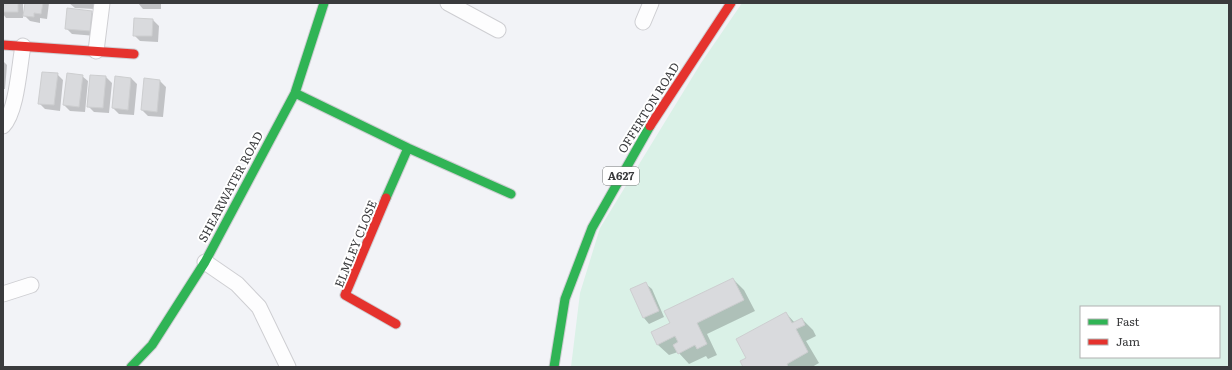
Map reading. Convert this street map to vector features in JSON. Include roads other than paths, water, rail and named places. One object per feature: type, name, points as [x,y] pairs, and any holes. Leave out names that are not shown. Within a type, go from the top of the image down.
[{"type":"street","points":[[96,51],[102,3]]},
{"type":"street","name":"SHEARWATER ROAD","points":[[131,367],[152,345],[205,262],[295,93],[324,3]]},
{"type":"street","points":[[448,3],[498,30]]},
{"type":"street","points":[[643,22],[651,3]]},
{"type":"street","name":"OFFERTON ROAD","points":[[554,367],[565,299],[592,228],[645,134],[731,3]]},
{"type":"street","points":[[3,44],[134,54]]},
{"type":"street","points":[[3,126],[8,120],[14,101],[23,46]]},
{"type":"street","points":[[295,93],[408,148],[511,194]]},
{"type":"street","name":"ELMLEY CLOSE","points":[[396,324],[346,295],[408,148]]},
{"type":"street","points":[[205,262],[237,284],[259,307],[284,365]]},
{"type":"street","points":[[3,294],[31,285]]}]
